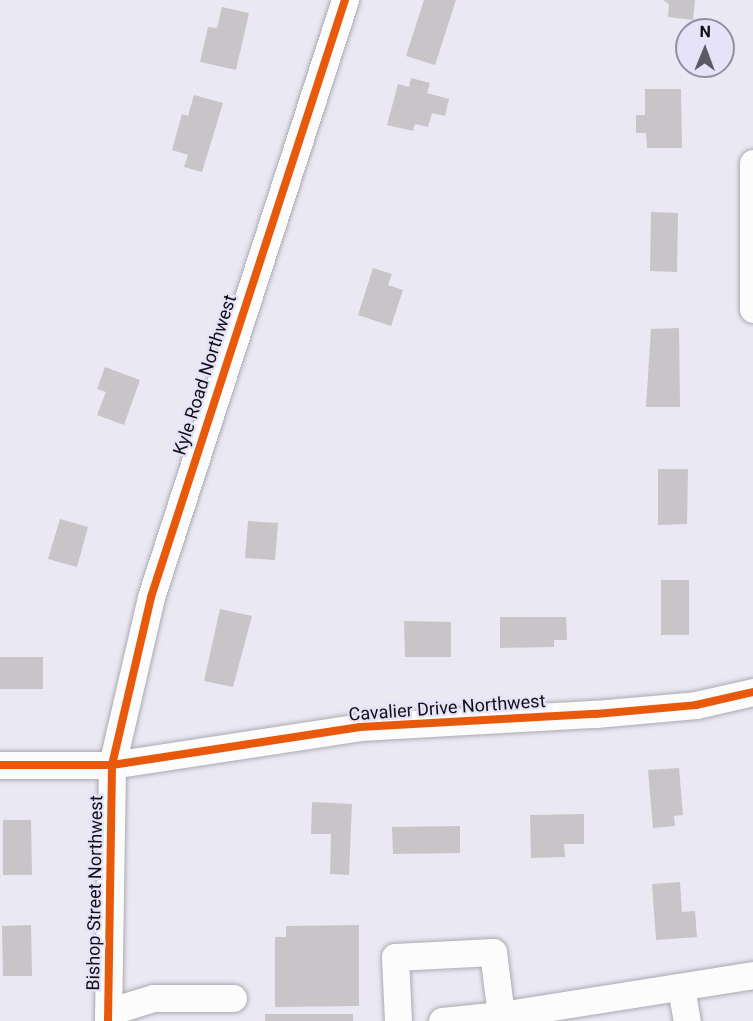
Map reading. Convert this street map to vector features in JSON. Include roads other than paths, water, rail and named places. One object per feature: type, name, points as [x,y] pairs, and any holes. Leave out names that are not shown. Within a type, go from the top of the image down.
[{"type":"street","name":"Kyle Road Northwest","points":[[112,765],[151,597],[185,485],[345,0]]},
{"type":"street","points":[[753,163],[753,309]]},
{"type":"street","name":"Cavalier Drive Northwest","points":[[0,765],[112,765],[360,727],[596,714],[696,705],[753,692]]},
{"type":"street","name":"Bishop Street Northwest","points":[[108,1016],[112,765]]},
{"type":"street","points":[[398,1021],[395,957],[493,952],[501,1015]]},
{"type":"street","points":[[442,1021],[501,1015],[584,1011],[681,988],[753,975]]},
{"type":"street","points":[[681,988],[687,1021]]},
{"type":"street","points":[[108,1016],[153,998],[233,998]]}]
